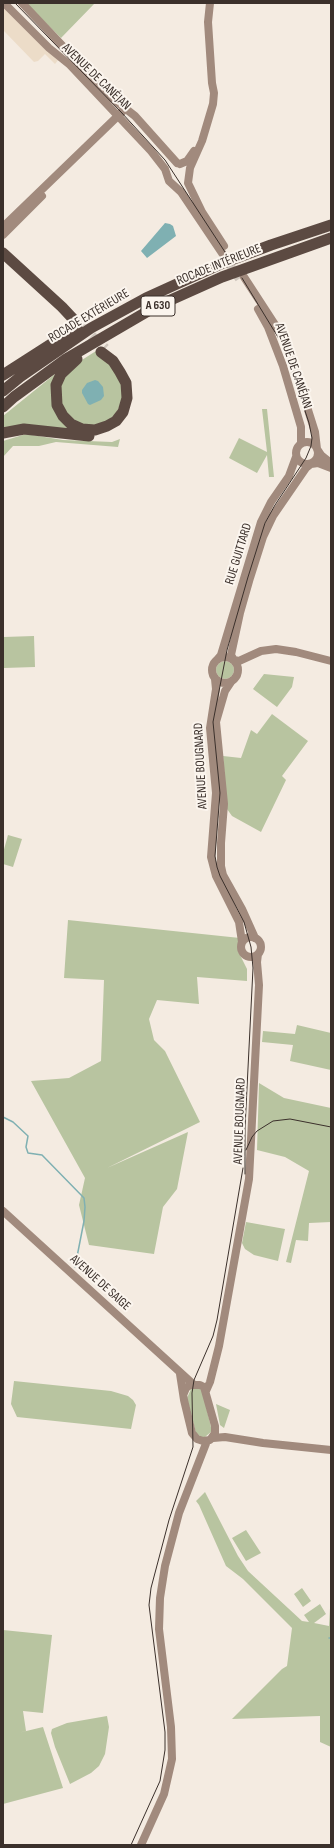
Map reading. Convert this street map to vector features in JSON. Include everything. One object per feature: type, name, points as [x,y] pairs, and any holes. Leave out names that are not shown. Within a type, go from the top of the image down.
[{"type":"highway","name":"ROCADE EXTÉRIEURE","points":[[3,391],[42,361],[114,315],[172,286],[223,263],[331,225]]},
{"type":"highway","name":"ROCADE INTÉRIEURE","points":[[3,407],[14,397],[66,359],[106,334],[156,307],[222,277],[331,238]]},
{"type":"highway","points":[[3,253],[62,307],[75,324],[3,260]]},
{"type":"highway","points":[[3,374],[56,341],[106,314],[114,315]]},
{"type":"highway","points":[[3,433],[24,429],[86,436],[111,431],[119,425],[131,407],[133,395],[132,384],[122,363],[103,350],[120,372],[126,384],[127,398],[123,412],[116,421],[108,426],[95,430],[82,430],[62,416],[57,405],[56,386],[62,374],[71,363],[98,345],[106,334]]},
{"type":"main road","name":"AVENUE DE CANÉJAN","points":[[4,3],[44,44],[70,65],[151,151],[167,172],[169,181],[181,192],[225,252],[189,187],[186,166],[178,164],[126,108],[112,98],[66,51],[58,40],[22,3]]},
{"type":"main road","points":[[174,185],[182,185],[188,176],[209,122],[214,94],[206,3]]},
{"type":"main road","points":[[208,22],[210,3]]},
{"type":"main road","points":[[167,172],[170,167],[189,159],[197,144],[208,113],[212,83]]},
{"type":"main road","points":[[3,227],[126,108]]},
{"type":"main road","points":[[3,235],[52,186],[63,169]]},
{"type":"main road","name":"AVENUE DE CANÉJAN","points":[[296,457],[296,450],[301,443],[301,427],[278,351],[242,278],[282,337],[289,350],[315,432],[317,449]]},
{"type":"main road","points":[[301,443],[311,443],[321,455],[331,463]]},
{"type":"main road","points":[[311,464],[316,459],[317,449]]},
{"type":"main road","points":[[296,457],[302,464],[318,463],[331,468]]},
{"type":"main road","name":"RUE GUITTARD","points":[[215,662],[221,655],[261,522],[271,502],[289,476],[296,457]]},
{"type":"main road","name":"RUE GUITTARD","points":[[234,660],[231,655],[235,633],[263,537],[278,506],[296,480],[311,464]]},
{"type":"main road","points":[[250,657],[238,671],[236,678],[231,682],[222,683],[215,678],[212,670],[215,662],[226,657],[239,661],[261,651],[276,649],[296,652],[331,661]]},
{"type":"main road","points":[[234,660],[238,671]]},
{"type":"main road","name":"AVENUE BOUGNARD","points":[[215,678],[216,689],[210,722],[216,794],[212,857],[216,876],[239,922],[242,942],[241,951],[248,957],[252,964],[258,992]]},
{"type":"main road","name":"AVENUE BOUGNARD","points":[[204,1388],[210,1382],[219,1346],[252,1160],[251,1128],[258,992],[258,954],[260,944],[255,938],[242,909],[223,875],[221,866],[224,804],[216,722],[225,691],[231,682]]},
{"type":"main road","points":[[242,942],[249,938],[255,938]]},
{"type":"main road","points":[[248,957],[254,957],[258,954]]},
{"type":"main road","name":"AVENUE DE SAIGE","points":[[3,1211],[180,1374],[193,1384]]},
{"type":"main road","points":[[180,1374],[192,1433],[198,1440],[200,1447],[199,1459]]},
{"type":"main road","points":[[141,1845],[164,1794],[172,1759],[171,1727],[155,1602],[158,1583],[165,1566],[182,1504],[199,1459],[212,1436],[204,1388],[193,1384],[186,1388],[184,1393]]},
{"type":"main road","points":[[198,1440],[212,1436],[331,1450]]},
{"type":"green space","points":[[26,3],[95,3],[61,38]]},
{"type":"green space","points":[[96,351],[109,362],[121,382],[123,398],[116,414],[105,423],[86,426],[67,416],[59,398],[60,383],[74,365]]},
{"type":"green space","points":[[55,374],[53,388],[75,429],[3,430],[3,416]]},
{"type":"green space","points":[[262,409],[267,409],[274,477],[269,477],[267,455],[257,473],[229,458],[239,438],[267,452]]},
{"type":"green space","points":[[26,434],[63,440],[112,442],[120,439],[118,447],[56,442],[39,446],[13,446],[3,457],[3,441]]},
{"type":"green space","points":[[34,636],[35,667],[4,668],[4,637]]},
{"type":"green space","points":[[221,661],[229,661],[234,666],[232,677],[229,679],[221,679],[216,674],[216,666]]},
{"type":"green space","points":[[264,674],[294,677],[292,687],[277,707],[253,689]]},
{"type":"green space","points":[[272,714],[308,741],[282,776],[286,780],[261,832],[232,816],[227,809],[223,756],[241,758],[251,730],[257,734]]},
{"type":"green space","points":[[8,835],[22,839],[13,867],[3,864],[3,853]]},
{"type":"green space","points":[[68,920],[240,938],[238,951],[247,969],[247,981],[197,977],[199,1004],[157,1000],[149,1019],[154,1040],[165,1051],[200,1122],[107,1168],[188,1132],[177,1189],[163,1207],[154,1254],[89,1245],[79,1205],[85,1178],[31,1081],[69,1078],[101,1061],[104,980],[64,978]]},
{"type":"green space","points":[[297,1025],[331,1033],[331,1070],[290,1061],[293,1045],[262,1042],[263,1031],[295,1034]]},
{"type":"green space","points":[[259,1083],[284,1098],[331,1108],[331,1222],[309,1223],[308,1241],[296,1240],[291,1263],[286,1262],[309,1171],[285,1157],[257,1150]]},
{"type":"green space","points":[[246,1222],[285,1229],[278,1261],[254,1255],[245,1249],[242,1243]]},
{"type":"green space","points":[[14,1381],[111,1391],[128,1396],[136,1405],[131,1429],[17,1417],[11,1404]]},
{"type":"green space","points":[[198,1388],[202,1390],[212,1431],[205,1437],[201,1437],[196,1433],[187,1398],[191,1389]]},
{"type":"green space","points":[[216,1404],[230,1410],[224,1428],[220,1425]]},
{"type":"green space","points":[[205,1492],[238,1556],[248,1571],[302,1621],[309,1622],[304,1615],[320,1604],[326,1614],[314,1623],[329,1626],[331,1590],[331,1747],[320,1742],[320,1716],[232,1719],[282,1669],[287,1666],[292,1628],[243,1579],[226,1566],[196,1501]]},
{"type":"green space","points":[[246,1530],[261,1553],[246,1561],[232,1538]]},
{"type":"green space","points":[[302,1588],[311,1601],[303,1607],[294,1594]]},
{"type":"green space","points":[[3,1630],[52,1635],[43,1713],[23,1711],[26,1731],[18,1733],[43,1727],[63,1788],[3,1804]]},
{"type":"green space","points":[[107,1716],[109,1727],[105,1754],[99,1766],[91,1773],[70,1784],[55,1747],[51,1733],[52,1729],[67,1723]]},
{"type":"shaded area","points":[[3,5],[59,59],[55,64],[45,54],[38,61],[34,62],[3,30]]},
{"type":"water","points":[[165,223],[173,226],[176,236],[147,258],[141,251]]},
{"type":"water","points":[[95,380],[98,381],[103,387],[104,396],[101,400],[90,405],[82,393],[82,390],[87,383]]},
{"type":"waterway","points":[[3,1117],[13,1122],[28,1136],[26,1147],[28,1153],[42,1155],[84,1198],[84,1221],[75,1267]]},
{"type":"tunnel","points":[[222,253],[239,279]]},
{"type":"tunnel","points":[[79,325],[105,349]]},
{"type":"tram line","points":[[15,3],[121,112],[165,160],[225,252]]},
{"type":"tram line","points":[[242,278],[284,347],[309,423],[312,438],[311,446],[306,458],[265,523],[227,650],[213,722],[220,793],[215,856],[220,876],[244,922],[251,947],[253,968],[245,1128],[245,1174]]},
{"type":"tram line","points":[[246,1150],[252,1137],[257,1131],[273,1121],[290,1119],[331,1127]]},
{"type":"tram line","points":[[131,1845],[160,1781],[165,1750],[165,1732],[149,1605],[151,1588],[169,1520],[193,1447],[192,1393],[194,1380],[213,1336],[217,1320],[243,1168]]}]
